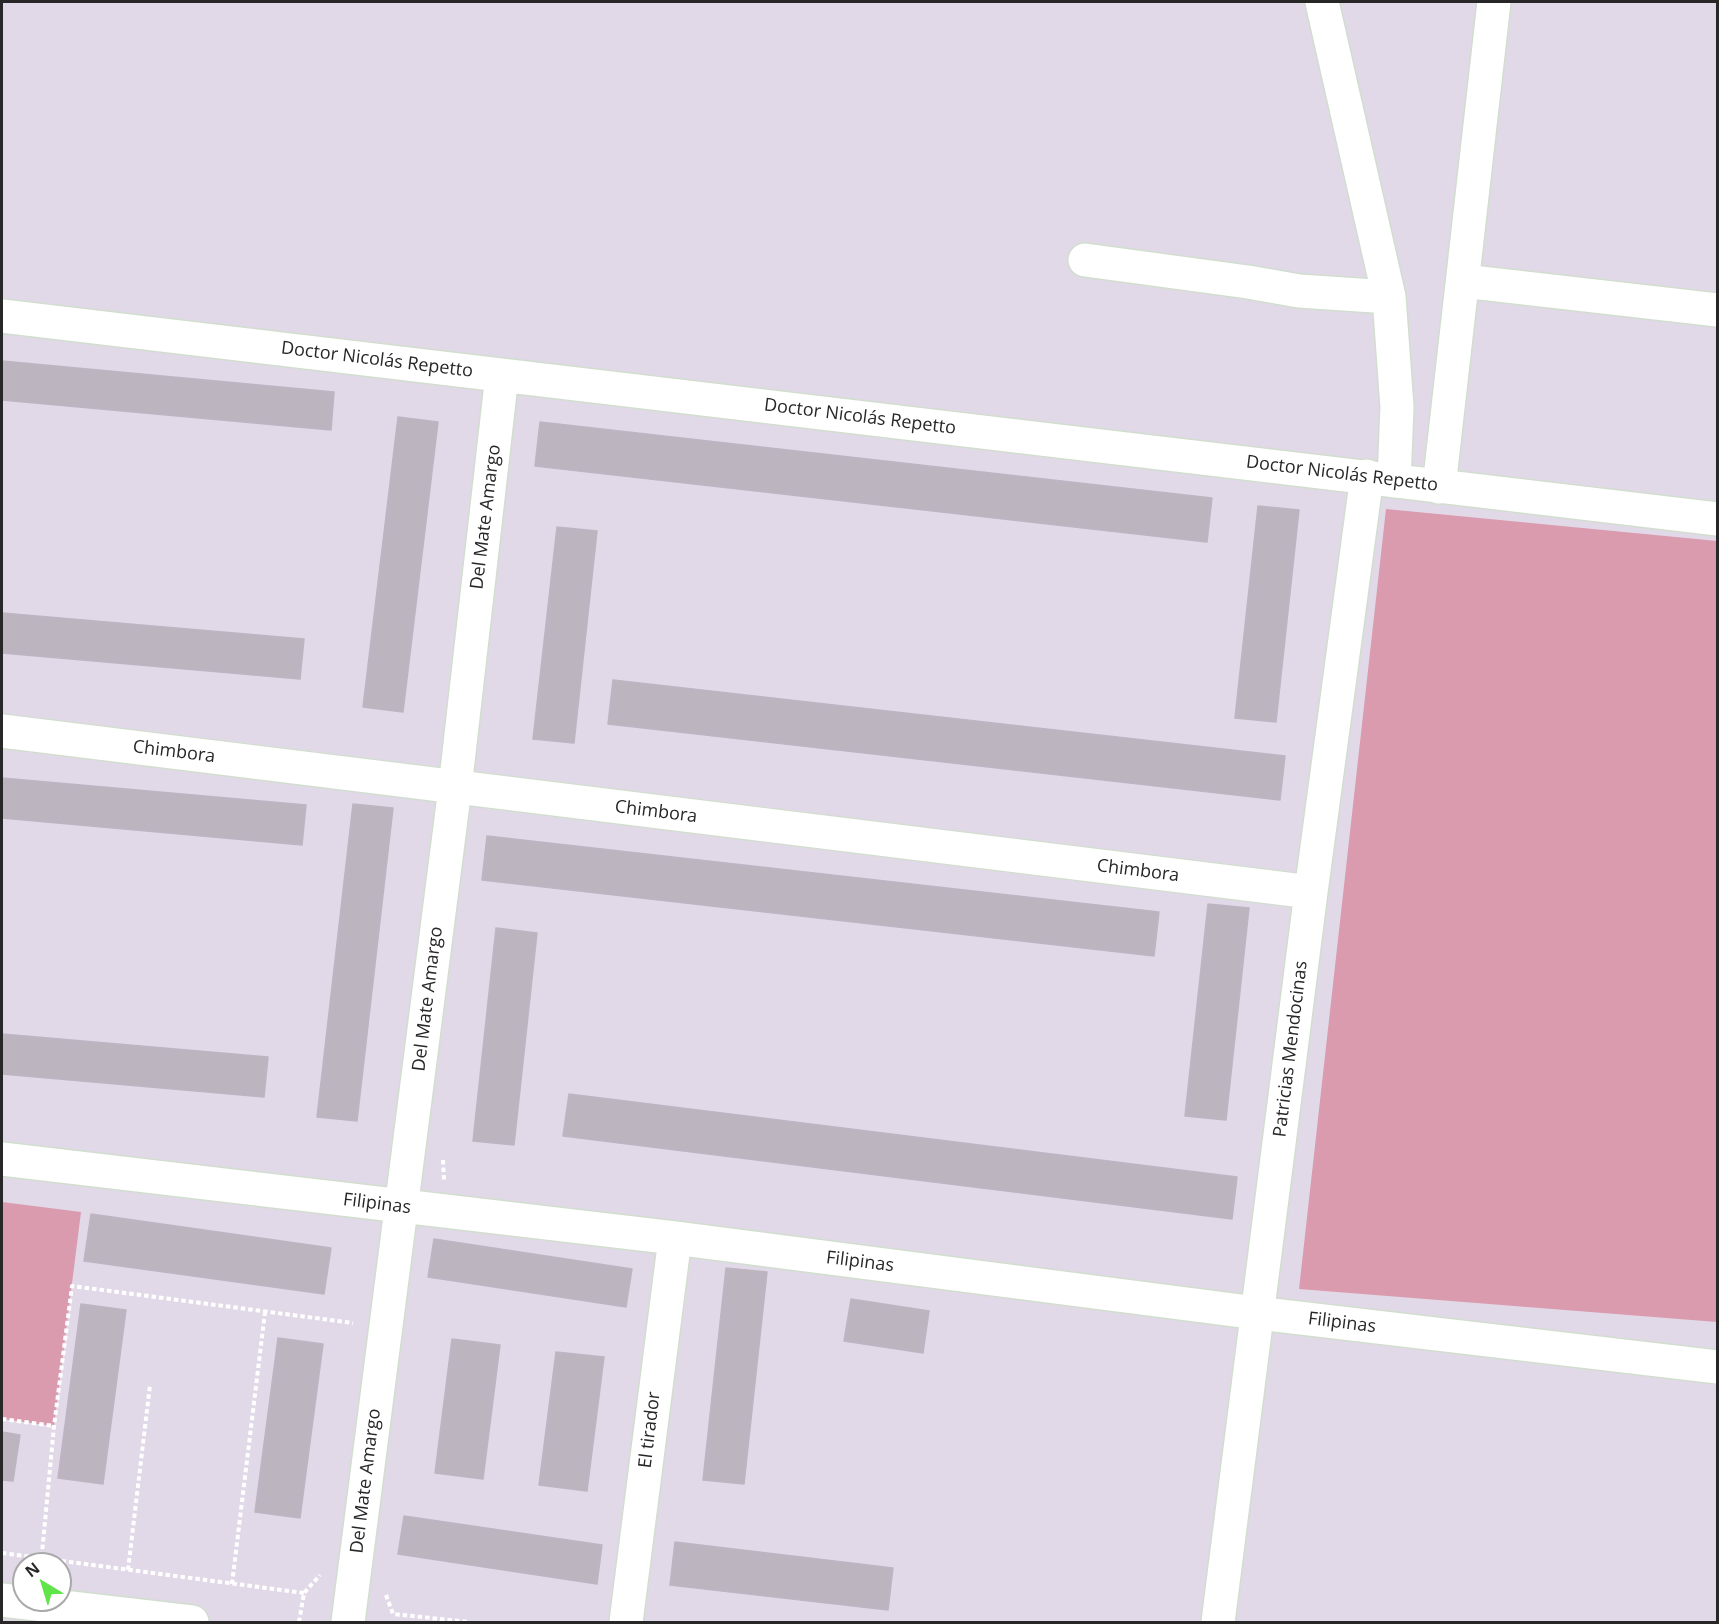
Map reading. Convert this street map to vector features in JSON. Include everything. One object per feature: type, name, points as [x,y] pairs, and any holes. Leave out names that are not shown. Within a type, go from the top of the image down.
[{"type":"street","name":"Patricias Mendocinas","points":[[1218,1623],[1311,892],[1381,478],[1397,408],[1389,297],[1322,2]]},
{"type":"street","points":[[1439,487],[1494,2]]},
{"type":"street","points":[[1085,260],[1299,291],[1389,297]]},
{"type":"street","points":[[1463,281],[1718,310]]},
{"type":"street","name":"Doctor Nicolás Repetto","points":[[2,316],[1718,519]]},
{"type":"street","name":"Del Mate Amargo","points":[[348,1623],[455,788],[502,375]]},
{"type":"street","name":"Chimbora","points":[[2,730],[455,788],[1311,892]]},
{"type":"street","name":"Filipinas","points":[[2,1159],[675,1238],[1257,1313],[1718,1367]]},
{"type":"street","name":"El tirador","points":[[626,1623],[675,1238]]},
{"type":"street","points":[[2,1600],[192,1623]]},
{"type":"path","points":[[42,1552],[54,1426],[72,1286],[359,1323]]},
{"type":"path","points":[[232,1584],[265,1312]]},
{"type":"path","points":[[128,1570],[150,1385]]},
{"type":"path","points":[[2,1419],[54,1426]]},
{"type":"path","points":[[72,1562],[304,1593]]},
{"type":"path","points":[[384,1586],[393,1614],[469,1623]]},
{"type":"shaded area","points":[[1386,509],[1717,541],[1717,1322],[1299,1289]]},
{"type":"shaded area","points":[[2,1202],[81,1212],[54,1426],[2,1419]]},
{"type":"building","points":[[2,361],[334,392],[331,430],[2,400]]},
{"type":"building","points":[[398,417],[438,422],[403,712],[363,707]]},
{"type":"building","points":[[540,422],[1212,498],[1207,542],[535,466]]},
{"type":"building","points":[[1258,506],[1299,510],[1276,722],[1235,718]]},
{"type":"building","points":[[557,527],[597,531],[574,743],[533,739]]},
{"type":"building","points":[[2,613],[304,639],[300,679],[2,653]]},
{"type":"building","points":[[613,680],[1285,756],[1280,800],[608,724]]},
{"type":"building","points":[[2,778],[306,805],[302,845],[2,818]]},
{"type":"building","points":[[353,804],[393,808],[357,1121],[317,1117]]},
{"type":"building","points":[[487,836],[1159,912],[1154,956],[482,880]]},
{"type":"building","points":[[1208,904],[1249,908],[1226,1120],[1185,1116]]},
{"type":"building","points":[[496,928],[537,933],[514,1145],[473,1141]]},
{"type":"building","points":[[2,1034],[268,1057],[264,1097],[2,1074]]},
{"type":"building","points":[[569,1094],[1237,1177],[1232,1219],[563,1136]]},
{"type":"building","points":[[91,1214],[331,1248],[324,1294],[84,1261]]},
{"type":"building","points":[[434,1239],[632,1269],[626,1307],[428,1277]]},
{"type":"building","points":[[726,1268],[767,1272],[744,1484],[703,1480]]},
{"type":"building","points":[[851,1299],[929,1311],[923,1353],[844,1341]]},
{"type":"building","points":[[81,1304],[126,1310],[103,1484],[58,1478]]},
{"type":"building","points":[[278,1338],[323,1344],[300,1518],[255,1512]]},
{"type":"building","points":[[452,1339],[500,1345],[483,1479],[435,1473]]},
{"type":"building","points":[[556,1352],[604,1357],[587,1491],[539,1485]]},
{"type":"building","points":[[2,1432],[20,1435],[13,1481],[2,1480]]},
{"type":"building","points":[[404,1516],[602,1545],[597,1584],[398,1554]]},
{"type":"building","points":[[675,1542],[893,1568],[888,1610],[670,1585]]}]
